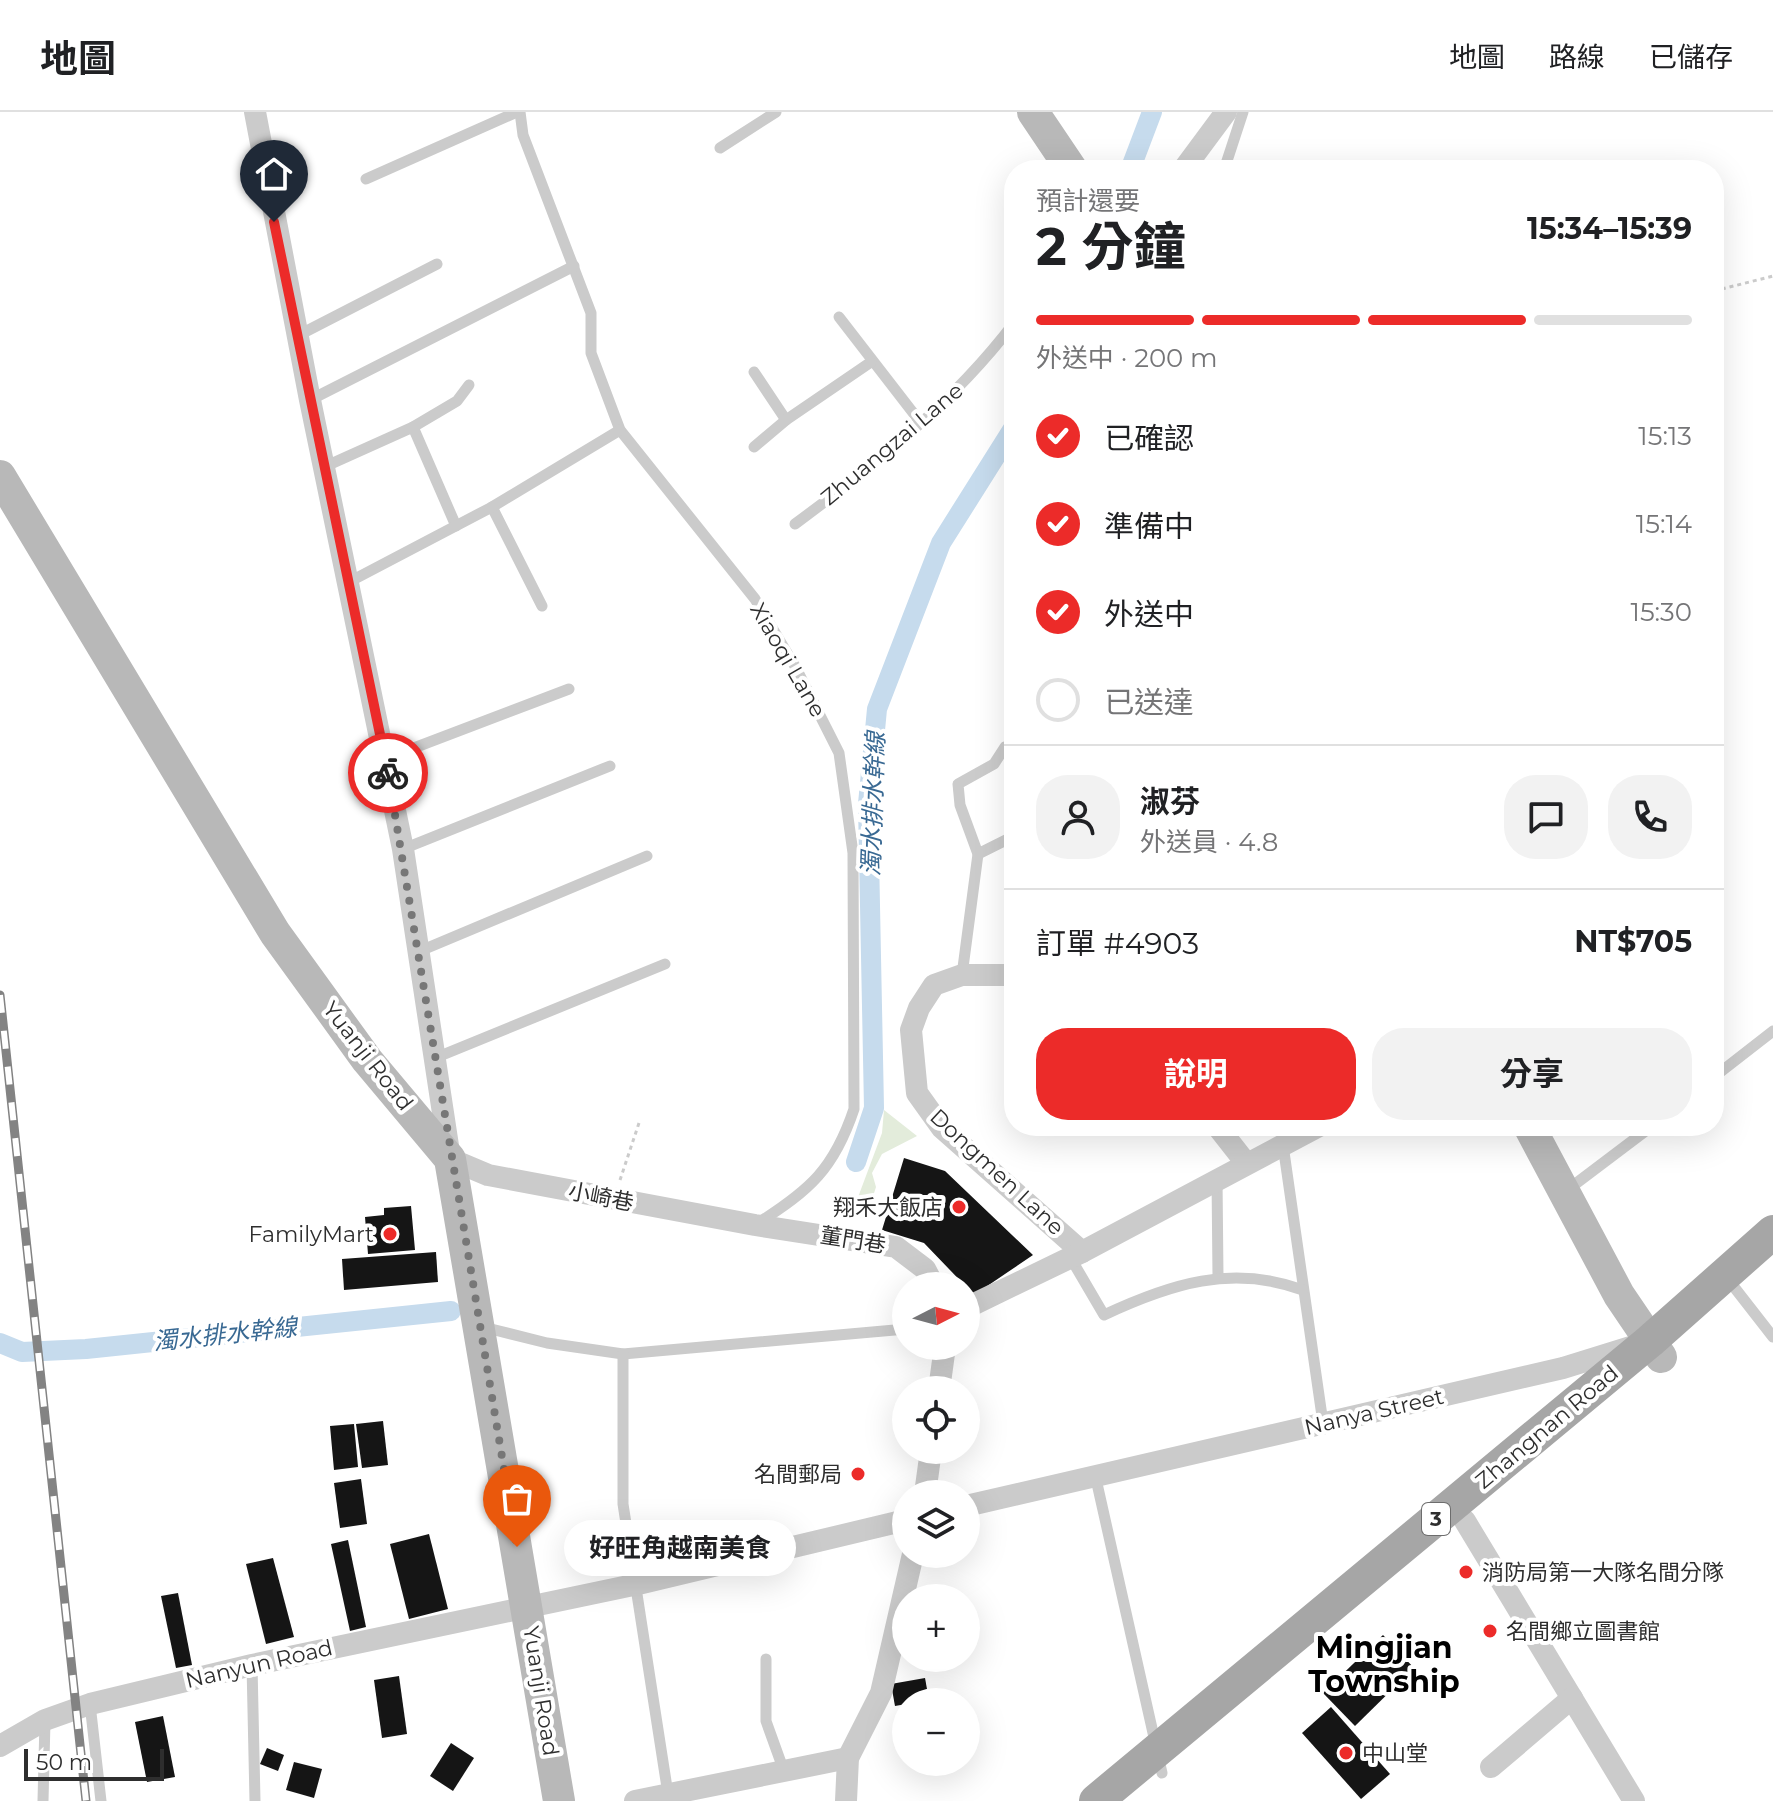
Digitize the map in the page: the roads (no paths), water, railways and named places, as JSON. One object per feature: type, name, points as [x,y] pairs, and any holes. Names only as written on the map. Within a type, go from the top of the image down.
[{"type":"main road","points":[[1033,112],[1065,160]]},
{"type":"main road","name":"Yuanji Road","points":[[0,476],[275,933],[367,1060],[450,1159],[559,1801]]},
{"type":"main road","points":[[1534,1136],[1619,1295],[1656,1349]]},
{"type":"main road","name":"Zhangnan Road","points":[[1096,1801],[1160,1760],[1465,1521],[1732,1283],[1773,1232]]},
{"type":"main road","name":"Zhangnan Road","points":[[1732,1283],[1773,1262]]},
{"type":"main road","name":"Zhangnan Road","points":[[1128,1801],[1160,1760],[1656,1349]]},
{"type":"street","points":[[255,112],[297,337],[403,849],[450,1159]]},
{"type":"street","points":[[1190,160],[1226,112]]},
{"type":"street","name":"Dongmen Lane","points":[[1004,975],[962,975],[934,985],[919,1008],[911,1030],[917,1093],[942,1128],[1076,1254]]},
{"type":"street","points":[[1225,1136],[1246,1163]]},
{"type":"street","name":"Dongmen Lane","points":[[980,1301],[1299,1136]]},
{"type":"street","name":"小崎巷","points":[[450,1159],[488,1175],[755,1225]]},
{"type":"street","name":"董門巷","points":[[755,1225],[896,1247],[927,1272]]},
{"type":"street","name":"Nanya Street","points":[[980,1503],[1656,1349]]},
{"type":"street","points":[[1465,1521],[1634,1801]]},
{"type":"street","points":[[527,1605],[638,1584],[892,1523]]},
{"type":"street","points":[[846,1801],[848,1758],[881,1693],[910,1568]]},
{"type":"street","name":"Nanyun Road","points":[[0,1746],[45,1720],[90,1704],[527,1605]]},
{"type":"street","points":[[1491,1767],[1572,1698]]},
{"type":"street","points":[[635,1801],[848,1758]]},
{"type":"lane","points":[[366,179],[519,112]]},
{"type":"lane","name":"Xiaoqi Lane","points":[[519,112],[523,135],[591,313],[591,353],[620,430],[755,599],[796,668],[839,753],[853,853],[854,1109],[841,1148],[803,1194],[755,1225]]},
{"type":"lane","points":[[720,148],[776,112]]},
{"type":"lane","points":[[1227,160],[1243,112]]},
{"type":"lane","points":[[297,337],[437,264]]},
{"type":"lane","points":[[310,400],[574,266]]},
{"type":"lane","points":[[839,317],[921,423]]},
{"type":"lane","name":"Zhuangzai Lane","points":[[795,524],[868,470],[955,394],[1004,335]]},
{"type":"lane","points":[[754,447],[786,420],[871,362]]},
{"type":"lane","points":[[754,372],[786,420]]},
{"type":"lane","points":[[324,467],[413,427],[457,401],[469,385]]},
{"type":"lane","points":[[413,427],[456,526]]},
{"type":"lane","points":[[347,583],[492,507],[620,430]]},
{"type":"lane","points":[[492,507],[542,606]]},
{"type":"lane","points":[[385,759],[569,689]]},
{"type":"lane","points":[[962,975],[978,854],[960,805],[958,784],[994,764],[1004,749]]},
{"type":"lane","points":[[403,849],[610,766]]},
{"type":"lane","points":[[978,854],[1004,841]]},
{"type":"lane","points":[[420,951],[647,856]]},
{"type":"lane","points":[[435,1058],[665,964]]},
{"type":"lane","points":[[1724,1069],[1773,1031]]},
{"type":"lane","points":[[1565,1192],[1639,1136]]},
{"type":"lane","points":[[1283,1144],[1323,1423]]},
{"type":"lane","points":[[1217,1178],[1218,1276]]},
{"type":"lane","points":[[1076,1254],[1104,1315],[1148,1294],[1218,1276],[1282,1283],[1303,1290]]},
{"type":"lane","points":[[1732,1283],[1773,1337]]},
{"type":"lane","points":[[480,1326],[547,1343],[623,1354],[892,1330]]},
{"type":"lane","points":[[623,1354],[623,1504],[638,1584],[645,1660],[668,1794]]},
{"type":"lane","points":[[1096,1479],[1160,1760]]},
{"type":"lane","points":[[766,1659],[766,1721],[784,1771]]},
{"type":"lane","points":[[252,1665],[255,1801]]},
{"type":"lane","points":[[90,1704],[101,1801]]},
{"type":"lane","points":[[43,1801],[45,1720]]},
{"type":"waterway","name":"濁水排水幹線","points":[[1134,160],[1152,112]]},
{"type":"waterway","name":"濁水排水幹線","points":[[856,1162],[874,1108],[868,804],[877,709],[941,543],[1004,443]]},
{"type":"waterway","name":"濁水排水幹線","points":[[0,1343],[22,1352],[86,1349],[451,1311]]},
{"type":"railway","points":[[0,995],[86,1801]]},
{"type":"place","name":"翔禾大飯店","points":[[959,1207]]},
{"type":"place","name":"FamilyMart","points":[[390,1234]]},
{"type":"place","name":"名間郵局","points":[[858,1474]]},
{"type":"place","name":"好旺角越南美食","points":[[517,1547]]},
{"type":"place","name":"消防局第一大隊名間分隊","points":[[1466,1572]]},
{"type":"place","name":"名間鄉立圖書館","points":[[1490,1631]]},
{"type":"place","name":"中山堂","points":[[1346,1753]]},
{"type":"district","name":"Mingjian Township","points":[[1384,1664]]}]
